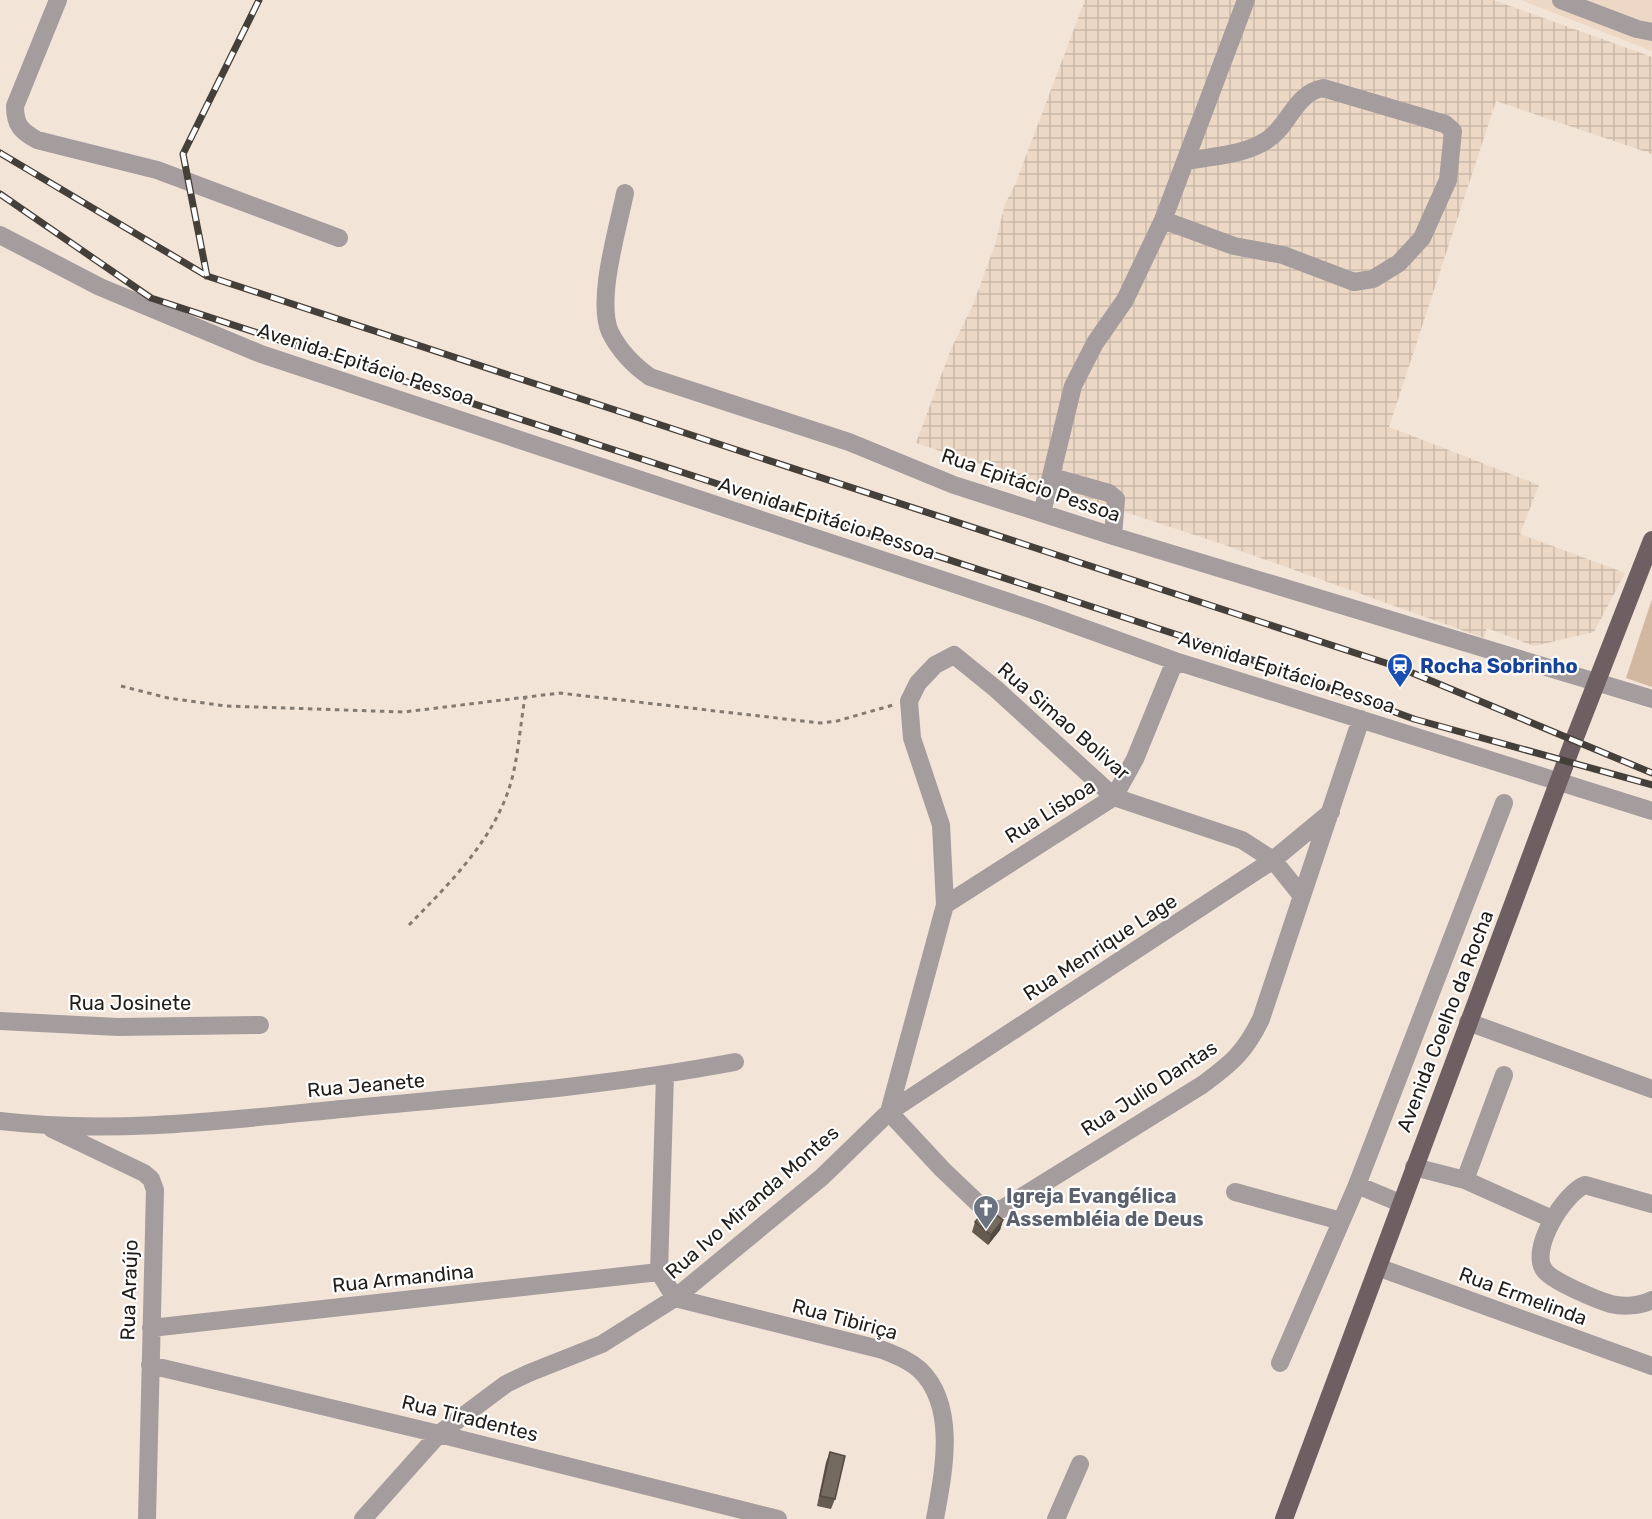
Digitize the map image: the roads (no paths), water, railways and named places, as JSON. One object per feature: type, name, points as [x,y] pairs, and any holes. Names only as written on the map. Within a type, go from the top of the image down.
[{"type":"main road","name":"Avenida Coelho da Rocha","points":[[1288,1518],[1380,1268],[1400,1203],[1595,683],[1652,540]]},
{"type":"street","points":[[58,0],[15,106],[15,119],[21,130],[37,140],[157,170],[339,238]]},
{"type":"street","points":[[1042,513],[1073,386],[1082,364],[1125,300],[1163,220],[1246,0]]},
{"type":"street","points":[[1561,0],[1637,29],[1652,32]]},
{"type":"street","points":[[1163,220],[1234,246],[1283,255],[1354,282],[1373,279],[1399,263],[1422,238],[1448,180],[1453,131],[1445,124],[1323,88],[1305,95],[1276,134],[1253,148],[1187,161]]},
{"type":"street","name":"Rua Epitácio Pessoa","points":[[625,194],[606,287],[609,330],[628,361],[650,378],[881,453],[954,485],[1113,536],[1652,699]]},
{"type":"street","name":"Avenida Epitácio Pessoa","points":[[0,235],[100,287],[261,354],[1016,604],[1175,661],[1652,811]]},
{"type":"street","points":[[1052,477],[1109,493],[1116,499],[1113,536]]},
{"type":"street","name":"Rua Simao Bolivar","points":[[945,905],[941,825],[912,738],[909,701],[918,683],[935,666],[954,655],[1114,797],[1242,840],[1273,861],[1302,896]]},
{"type":"street","name":"Rua Lisboa","points":[[945,905],[1114,797],[1136,759],[1175,661]]},
{"type":"street","name":"Rua Julio Dantas","points":[[889,1112],[984,1209],[1002,1209],[1202,1085],[1228,1066],[1248,1045],[1261,1019],[1360,719]]},
{"type":"street","points":[[1280,1363],[1357,1185],[1504,803]]},
{"type":"street","name":"Rua Menrique Lage","points":[[889,1112],[1273,861],[1331,812]]},
{"type":"street","points":[[889,1112],[945,905]]},
{"type":"street","name":"Rua Josinete","points":[[0,1021],[118,1027],[260,1025]]},
{"type":"street","points":[[1468,1022],[1652,1089]]},
{"type":"street","name":"Rua Jeanete","points":[[0,1121],[48,1127],[244,1119],[484,1097],[665,1075],[735,1062]]},
{"type":"street","points":[[665,1075],[659,1272],[675,1298]]},
{"type":"street","points":[[1465,1180],[1504,1076]]},
{"type":"street","name":"Rua Ivo Miranda Montes","points":[[363,1519],[439,1434],[506,1384],[602,1344],[675,1298],[822,1178],[889,1112]]},
{"type":"street","name":"Rua Araújo","points":[[48,1127],[144,1173],[151,1179],[155,1190],[147,1519]]},
{"type":"street","points":[[1414,1167],[1465,1180],[1552,1220]]},
{"type":"street","points":[[1357,1185],[1400,1203]]},
{"type":"street","points":[[1652,1204],[1585,1185],[1569,1195],[1552,1220],[1540,1257],[1544,1270],[1556,1279],[1612,1304],[1636,1306],[1652,1300]]},
{"type":"street","points":[[1235,1192],[1341,1221]]},
{"type":"street","name":"Rua Ermelinda","points":[[1380,1268],[1652,1365]]},
{"type":"street","name":"Rua Armandina","points":[[151,1328],[659,1272]]},
{"type":"street","name":"Rua Tibiriça","points":[[675,1298],[883,1350],[906,1359],[921,1371],[938,1401],[943,1434],[944,1468],[934,1519]]},
{"type":"street","name":"Rua Tiradentes","points":[[150,1365],[439,1434],[778,1519]]},
{"type":"street","points":[[1056,1519],[1080,1464]]},
{"type":"railway","points":[[207,276],[183,154],[259,0]]},
{"type":"railway","points":[[0,153],[207,276],[1398,667],[1652,773]]},
{"type":"railway","points":[[0,194],[151,298],[1236,654],[1414,719],[1652,785]]},
{"type":"place","name":"Rocha Sobrinho","points":[[1400,689]]},
{"type":"place","name":"Igreja Evangélica Assembléia de Deus","points":[[986,1231]]}]
